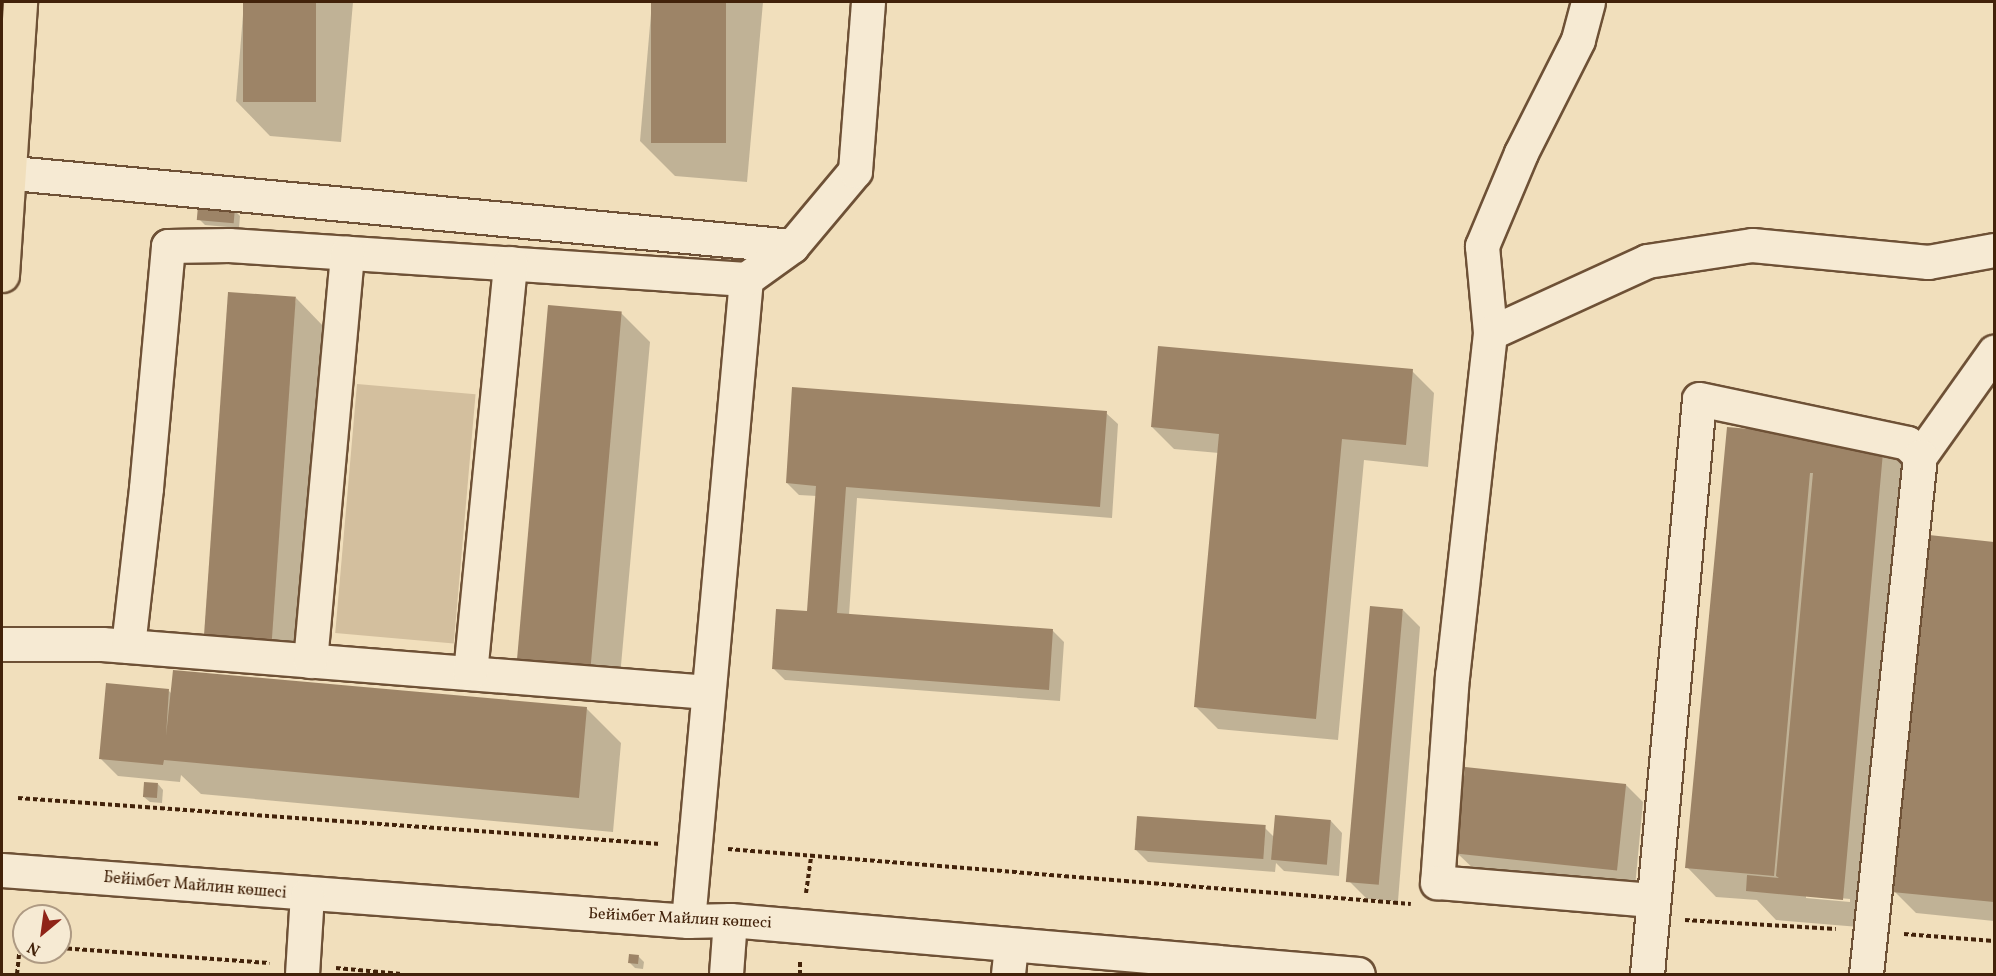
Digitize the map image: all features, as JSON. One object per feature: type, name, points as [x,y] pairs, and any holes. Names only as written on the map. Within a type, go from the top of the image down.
[{"type":"main road","points":[[2,275],[6,172],[20,2]]},
{"type":"street","points":[[128,646],[146,488],[168,246],[229,245],[746,279],[792,246],[855,171],[868,2]]},
{"type":"street","points":[[1588,2],[1578,40],[1521,153],[1482,246],[1490,333],[1452,675],[1437,882],[1652,909]]},
{"type":"street","points":[[6,172],[792,246]]},
{"type":"street","points":[[1490,333],[1647,261],[1752,245],[1928,262],[1995,250]]},
{"type":"street","points":[[310,661],[347,253]]},
{"type":"street","points":[[470,673],[510,263]]},
{"type":"street","points":[[688,921],[746,279]]},
{"type":"street","points":[[1866,975],[1920,456],[1995,352]]},
{"type":"street","points":[[1647,975],[1699,399],[1907,443],[1920,456]]},
{"type":"street","points":[[2,644],[128,646],[708,692]]},
{"type":"street","name":"Бейімбет Майлин көшесі","points":[[2,870],[307,895],[688,921],[730,920],[1009,960],[1358,975]]},
{"type":"street","points":[[302,970],[307,895]]},
{"type":"street","points":[[726,975],[730,920]]},
{"type":"path","points":[[18,798],[695,846],[1419,904]]},
{"type":"path","points":[[1652,909],[1870,932],[1995,941]]},
{"type":"path","points":[[72,949],[302,970],[402,975]]},
{"type":"shaded area","points":[[357,384],[476,394],[454,643],[335,633]]},
{"type":"building","points":[[243,2],[316,2],[316,102],[243,102]]},
{"type":"building","points":[[651,2],[726,2],[726,143],[651,143]]},
{"type":"building","points":[[198,206],[235,209],[234,223],[197,220]]},
{"type":"building","points":[[228,292],[296,297],[271,645],[204,640]]},
{"type":"building","points":[[548,305],[622,311],[590,671],[517,665]]},
{"type":"building","points":[[1158,346],[1413,369],[1406,445],[1342,439],[1316,719],[1194,707],[1219,434],[1151,427]]},
{"type":"building","points":[[792,387],[1107,411],[1100,507],[846,487],[837,613],[1053,629],[1049,690],[772,669],[776,609],[807,611],[816,486],[786,483]]},
{"type":"building","points":[[1727,427],[1884,441],[1843,900],[1746,891],[1747,875],[1779,878],[1776,876],[1813,473],[1810,473],[1774,876],[1685,868]]},
{"type":"building","points":[[1929,535],[1994,542],[1994,902],[1892,892]]},
{"type":"building","points":[[1370,606],[1403,609],[1379,885],[1346,882]]},
{"type":"building","points":[[173,670],[587,707],[579,798],[164,760],[163,765],[99,759],[106,683],[169,689],[166,736]]},
{"type":"building","points":[[1465,767],[1626,784],[1617,870],[1456,854]]},
{"type":"building","points":[[144,782],[158,783],[157,798],[143,797]]},
{"type":"building","points":[[1275,815],[1331,820],[1327,865],[1271,860]]},
{"type":"building","points":[[1137,816],[1266,825],[1263,859],[1135,850]]},
{"type":"building","points":[[629,954],[639,955],[638,964],[628,963]]}]
